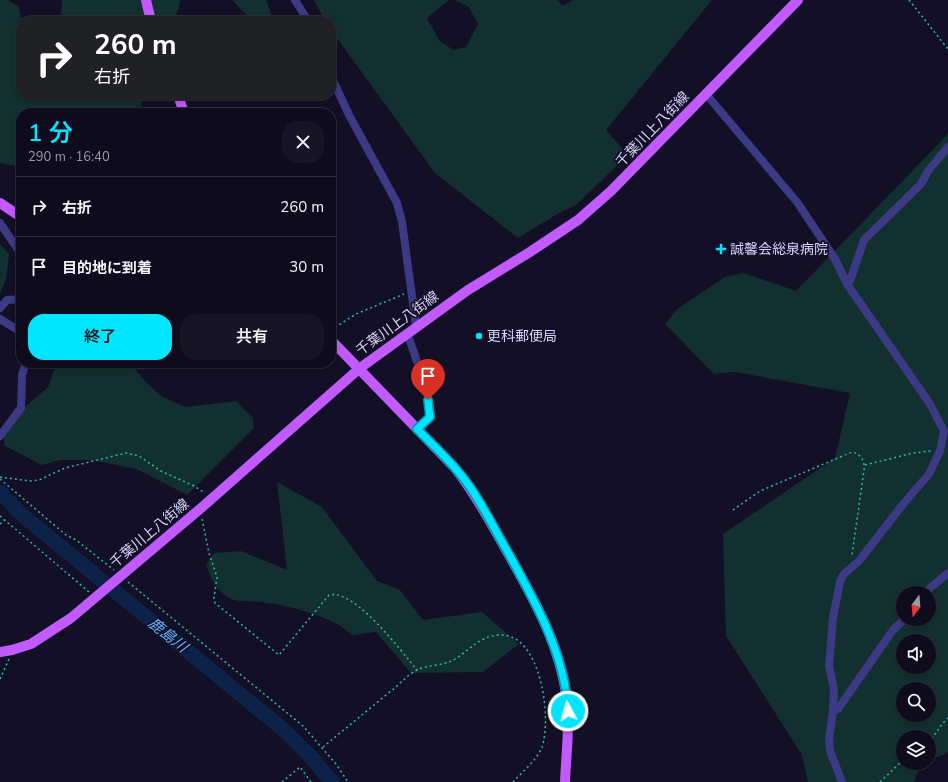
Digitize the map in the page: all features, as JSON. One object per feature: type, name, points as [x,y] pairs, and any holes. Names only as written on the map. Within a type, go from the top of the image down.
[{"type":"main road","points":[[146,0],[150,16]]},
{"type":"main road","name":"千葉川上八街線","points":[[0,652],[31,644],[72,618],[120,575],[211,499],[360,368],[474,285],[530,252],[578,220],[611,191],[798,0]]},
{"type":"main road","points":[[1,205],[16,214]]},
{"type":"main road","points":[[336,345],[360,368],[454,468],[472,490],[536,604],[553,642],[560,666],[567,702],[568,742],[565,782]]},
{"type":"street","points":[[295,0],[305,16]]},
{"type":"street","points":[[336,87],[349,115],[397,203],[402,222],[416,326]]},
{"type":"street","points":[[706,94],[797,202],[835,259],[847,284],[930,404],[944,430],[940,451],[930,474],[904,503],[860,561],[850,567],[844,574],[840,582],[832,618],[829,666],[834,689],[834,711],[829,740],[830,751],[842,782]]},
{"type":"street","points":[[847,284],[850,281],[864,240],[921,184],[928,171],[948,147]]},
{"type":"street","points":[[0,223],[16,247]]},
{"type":"street","points":[[0,308],[7,300],[16,299]]},
{"type":"street","points":[[0,319],[16,329]]},
{"type":"street","points":[[407,333],[422,375],[430,412],[427,420],[417,429]]},
{"type":"street","points":[[0,436],[21,408],[22,374],[24,368]]},
{"type":"street","points":[[932,586],[948,573]]},
{"type":"street","points":[[834,711],[838,709],[893,630],[897,626]]},
{"type":"path","points":[[909,0],[948,49]]},
{"type":"path","points":[[336,327],[356,314],[411,291]]},
{"type":"path","points":[[865,465],[927,450],[940,451]]},
{"type":"path","points":[[733,510],[760,491],[852,452],[857,453],[865,465],[850,567]]},
{"type":"path","points":[[0,478],[30,481],[38,480],[65,468],[126,453],[133,454],[162,471],[194,486],[211,499]]},
{"type":"path","points":[[0,478],[66,535],[76,540],[120,575],[303,726],[322,747],[348,782]]},
{"type":"path","points":[[200,508],[209,553],[217,577],[214,598],[215,603],[279,655],[329,595],[334,594],[360,608],[378,623],[417,670]]},
{"type":"path","points":[[0,516],[95,597]]},
{"type":"path","points":[[0,524],[5,520]]},
{"type":"path","points":[[322,747],[417,670],[446,663],[457,658],[472,645],[483,639],[500,635],[510,637],[524,647],[538,669],[544,695],[544,739],[538,755],[513,782]]},
{"type":"path","points":[[0,679],[12,650]]},
{"type":"path","points":[[936,732],[948,718]]},
{"type":"path","points":[[282,782],[300,767],[311,782]]},
{"type":"path","points":[[880,782],[896,767]]},
{"type":"green space","points":[[0,0],[8,0],[18,6],[21,16],[16,16],[16,100],[141,100],[141,108],[16,108],[16,166],[0,163]]},
{"type":"green space","points":[[62,0],[180,0],[179,8],[175,16],[61,16]]},
{"type":"green space","points":[[232,0],[266,0],[272,16],[247,16]]},
{"type":"green space","points":[[314,0],[449,0],[427,18],[439,40],[453,50],[466,47],[478,24],[469,7],[454,0],[558,0],[562,6],[573,0],[712,0],[606,130],[628,155],[576,205],[559,213],[518,238],[435,173],[336,37],[336,16],[322,16]]},
{"type":"green space","points":[[948,134],[948,752],[936,757],[936,730],[896,730],[896,770],[918,770],[914,782],[808,782],[802,755],[726,636],[723,534],[835,458],[850,393],[735,372],[714,374],[665,324],[677,309],[725,277],[744,273],[796,291]]},
{"type":"green space","points":[[0,244],[9,254],[6,280],[0,293]]},
{"type":"green space","points":[[55,368],[134,368],[161,396],[185,407],[236,401],[253,418],[254,428],[187,495],[137,469],[91,460],[60,460],[42,465],[5,446],[2,427],[48,387]]},
{"type":"green space","points":[[277,482],[322,507],[377,581],[400,590],[423,620],[482,612],[519,644],[483,672],[411,673],[376,632],[352,635],[323,617],[297,609],[261,602],[234,600],[226,596],[215,585],[206,565],[214,553],[241,551],[287,570]]},
{"type":"waterway","name":"鹿島川","points":[[0,492],[21,514],[285,731],[311,757],[332,782]]},
{"type":"place","name":"誠馨会総泉病院","points":[[721,249]]},
{"type":"place","name":"更科郵便局","points":[[479,336]]},
{"type":"route","points":[[428,400],[430,417],[417,429],[454,468],[472,490],[536,604],[553,642],[565,686],[568,711]]}]
